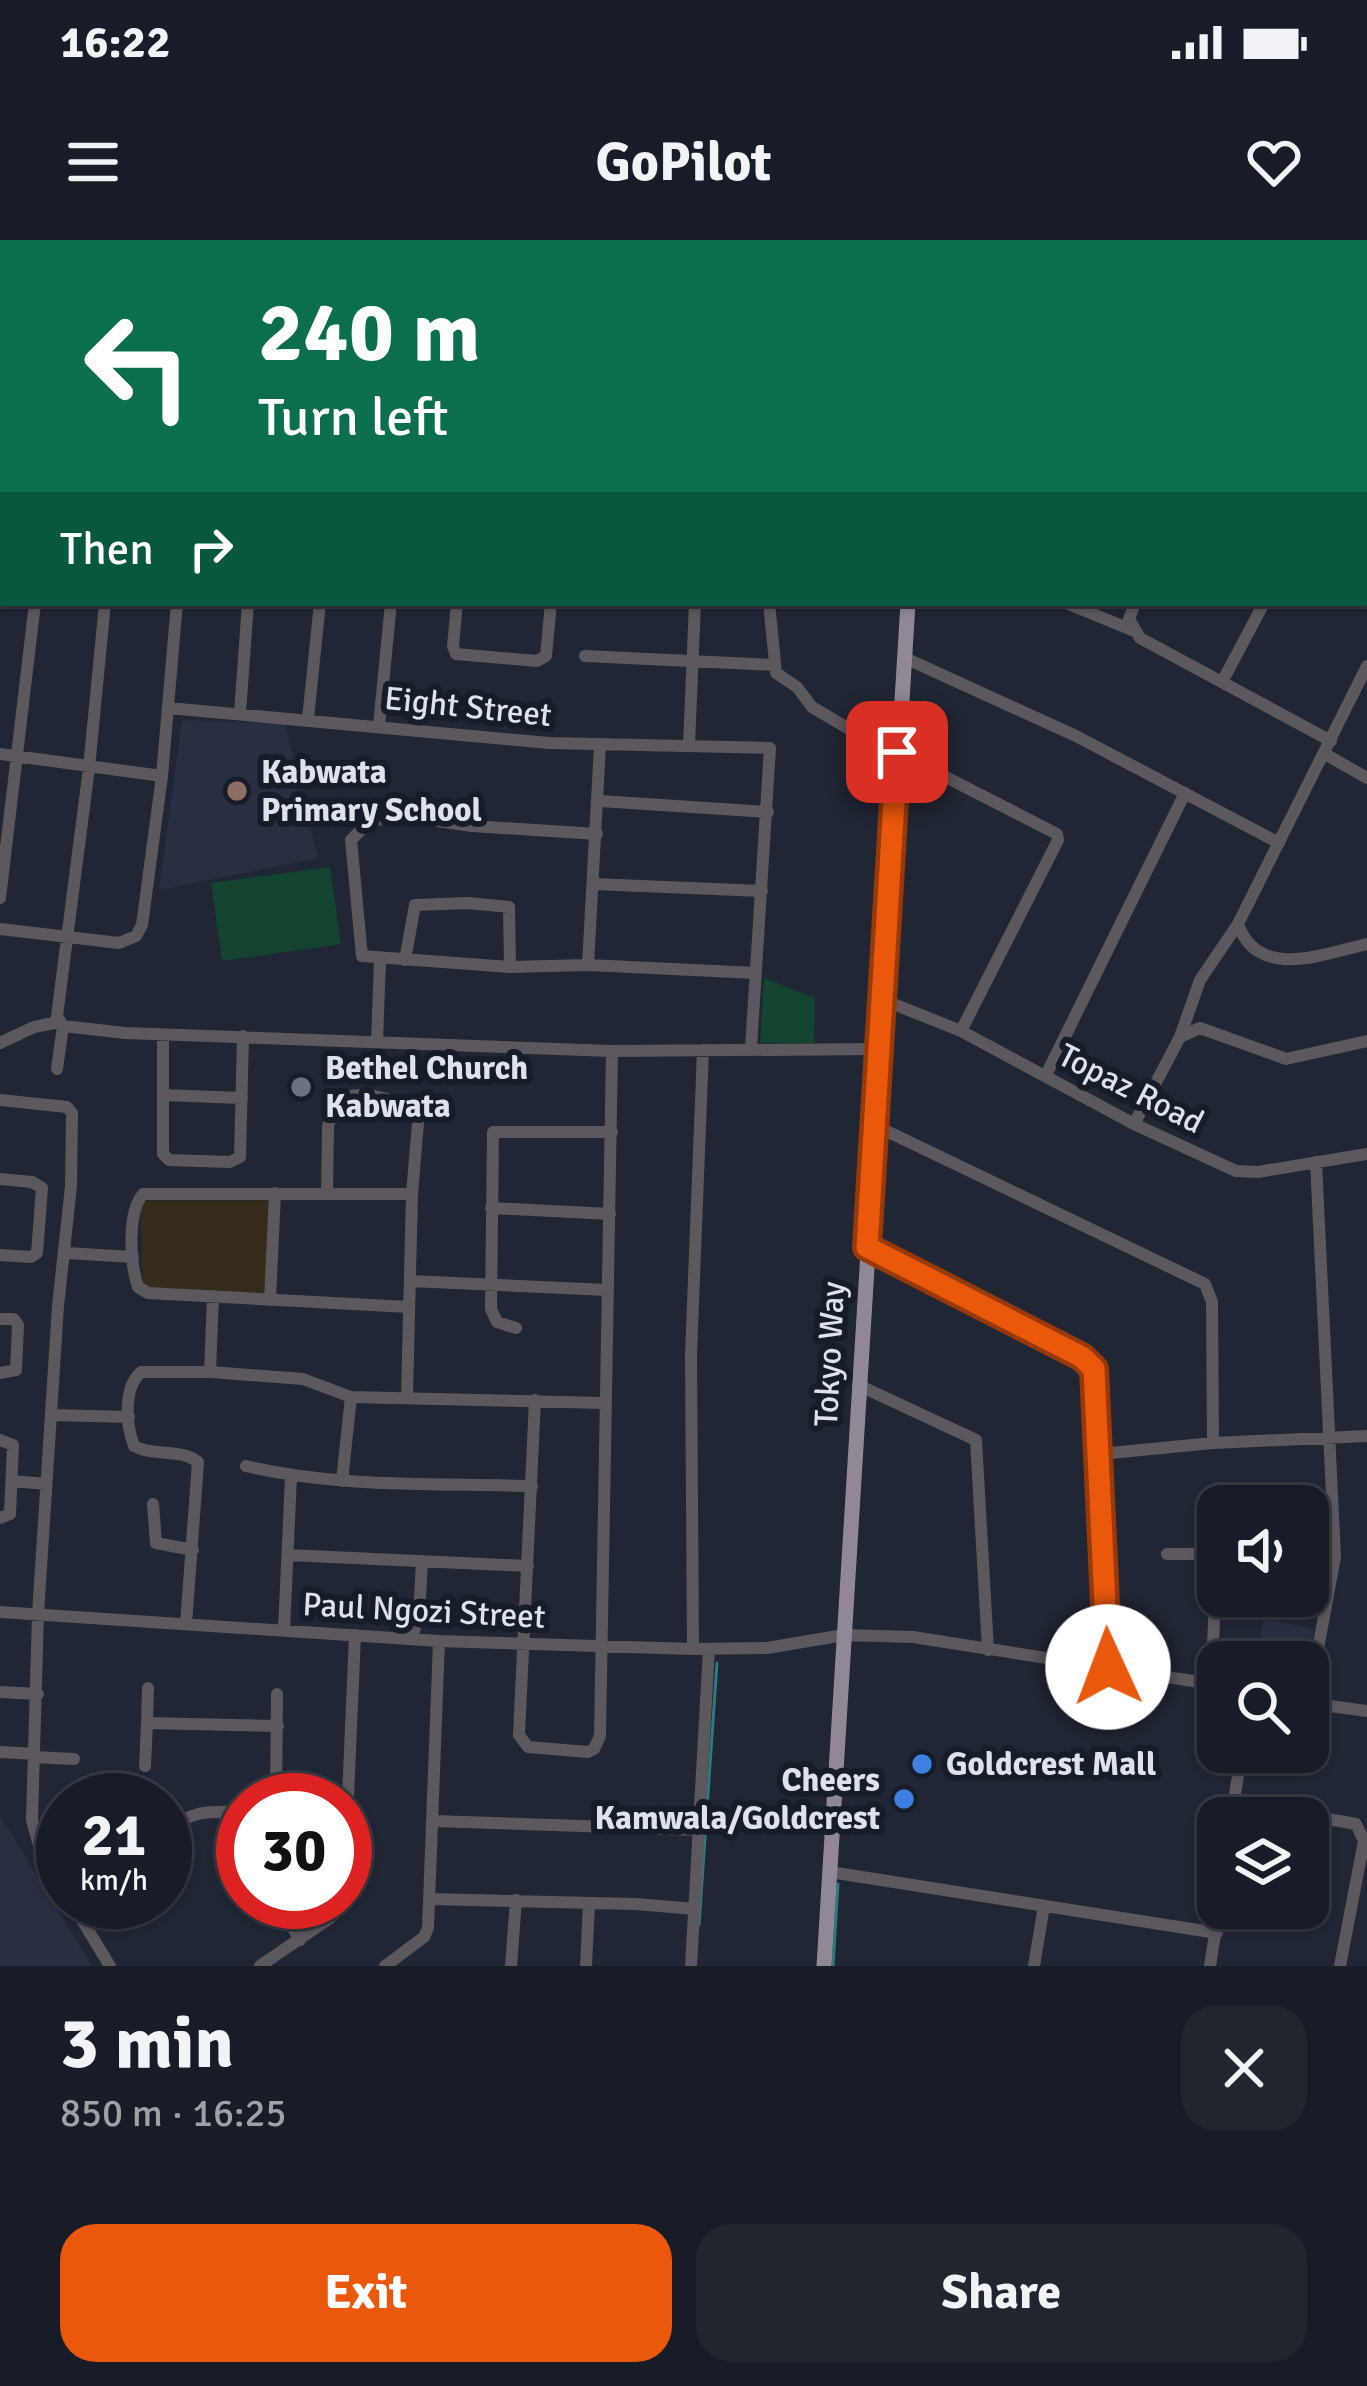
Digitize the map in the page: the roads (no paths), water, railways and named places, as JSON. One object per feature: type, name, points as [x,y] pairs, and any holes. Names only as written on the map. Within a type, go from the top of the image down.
[{"type":"main road","name":"Tokyo Way","points":[[824,1966],[908,606]]},
{"type":"street","points":[[0,898],[35,606]]},
{"type":"street","points":[[57,1069],[66,939],[105,606]]},
{"type":"street","points":[[0,929],[119,943],[136,936],[142,925],[162,776],[177,606]]},
{"type":"street","points":[[240,712],[248,606]]},
{"type":"street","points":[[308,718],[320,606]]},
{"type":"street","points":[[379,725],[391,606]]},
{"type":"street","points":[[457,606],[456,654],[537,661],[546,656],[550,606]]},
{"type":"street","points":[[688,745],[695,606]]},
{"type":"street","points":[[1073,606],[1132,630],[1222,682],[1328,747],[1367,778]]},
{"type":"street","points":[[1132,630],[1129,619],[1134,606]]},
{"type":"street","points":[[1222,682],[1262,606]]},
{"type":"street","points":[[769,608],[776,673],[797,686],[812,707],[876,745],[1050,828],[1058,840],[961,1031]]},
{"type":"street","points":[[585,656],[774,664]]},
{"type":"street","points":[[905,658],[1076,736],[1279,843]]},
{"type":"street","points":[[1134,1124],[1180,1037],[1200,980],[1238,924],[1367,666]]},
{"type":"street","name":"Eight Street","points":[[168,708],[549,743],[764,746],[772,755],[768,812]]},
{"type":"street","points":[[588,965],[600,745]]},
{"type":"street","points":[[0,754],[162,776]]},
{"type":"street","points":[[1046,1076],[1185,794]]},
{"type":"street","points":[[600,801],[768,812],[751,1048]]},
{"type":"street","points":[[597,834],[472,826],[391,814],[380,818],[352,840],[362,956],[510,967],[588,965],[756,974]]},
{"type":"street","points":[[593,884],[762,891]]},
{"type":"street","points":[[405,960],[415,904],[468,903],[509,907],[510,967]]},
{"type":"street","points":[[1238,924],[1244,942],[1270,957],[1287,960],[1367,944]]},
{"type":"street","points":[[377,1042],[380,960]]},
{"type":"street","name":"Topaz Road","points":[[881,999],[961,1031],[1134,1124],[1236,1171],[1258,1172],[1367,1154]]},
{"type":"street","points":[[0,1043],[34,1028],[61,1024],[81,1030],[163,1035],[612,1051],[879,1049]]},
{"type":"street","points":[[1180,1037],[1204,1028],[1286,1060],[1367,1041]]},
{"type":"street","points":[[163,1035],[165,1158],[200,1161],[238,1160],[243,1036]]},
{"type":"street","points":[[693,1649],[691,1354],[703,1049]]},
{"type":"street","points":[[535,1400],[518,1724],[528,1747],[589,1752],[599,1736],[612,1051]]},
{"type":"street","points":[[163,1095],[242,1098]]},
{"type":"street","points":[[327,1192],[333,1103],[355,1095],[376,1095],[395,1100],[416,1115],[407,1396]]},
{"type":"street","points":[[0,1100],[71,1110],[69,1214],[38,1614],[32,1820],[36,1842]]},
{"type":"street","points":[[876,1126],[1205,1284],[1212,1302],[1213,1443]]},
{"type":"street","points":[[516,1328],[492,1317],[493,1132],[612,1132]]},
{"type":"street","points":[[199,1193],[200,1161]]},
{"type":"street","points":[[1316,1162],[1335,1557],[1319,1641]]},
{"type":"street","points":[[0,1179],[39,1184],[41,1211],[35,1256],[0,1255]]},
{"type":"street","points":[[270,1300],[275,1193]]},
{"type":"street","points":[[410,1307],[142,1291],[133,1257],[140,1196],[412,1194]]},
{"type":"street","points":[[491,1208],[610,1214]]},
{"type":"street","points":[[41,1211],[69,1214]]},
{"type":"street","points":[[867,1247],[1087,1360],[1096,1376],[1108,1667]]},
{"type":"street","points":[[66,1253],[133,1257]]},
{"type":"street","points":[[410,1281],[607,1290]]},
{"type":"street","points":[[210,1372],[213,1297]]},
{"type":"street","points":[[0,1319],[14,1319],[18,1325],[16,1370],[0,1373]]},
{"type":"street","points":[[186,1624],[198,1462],[189,1455],[134,1446],[130,1385],[141,1372],[303,1379],[351,1397],[604,1403]]},
{"type":"street","points":[[858,1385],[947,1424],[979,1445],[988,1650]]},
{"type":"street","points":[[342,1481],[351,1397]]},
{"type":"street","points":[[51,1415],[129,1417]]},
{"type":"street","points":[[1100,1454],[1367,1436]]},
{"type":"street","points":[[0,1440],[13,1445],[10,1514],[0,1518]]},
{"type":"street","points":[[246,1466],[291,1477],[342,1481],[532,1486]]},
{"type":"street","points":[[284,1630],[291,1477]]},
{"type":"street","points":[[12,1481],[46,1484]]},
{"type":"street","points":[[153,1504],[156,1543],[193,1550]]},
{"type":"street","points":[[1167,1554],[1211,1554],[1217,1561],[1216,1641]]},
{"type":"street","points":[[287,1555],[527,1566]]},
{"type":"street","points":[[411,1639],[419,1617],[422,1561]]},
{"type":"street","name":"Paul Ngozi Street","points":[[0,1612],[439,1641],[693,1649],[767,1648],[844,1635],[913,1637],[1197,1682]]},
{"type":"street","points":[[348,1773],[356,1634]]},
{"type":"street","points":[[385,1966],[424,1937],[430,1899],[439,1641]]},
{"type":"street","points":[[691,1966],[709,1649]]},
{"type":"street","points":[[145,1766],[148,1688]]},
{"type":"street","points":[[0,1692],[38,1694]]},
{"type":"street","points":[[276,1773],[277,1694]]},
{"type":"street","points":[[1329,1706],[1367,1711]]},
{"type":"street","points":[[147,1723],[278,1726]]},
{"type":"street","points":[[0,1751],[74,1759]]},
{"type":"street","points":[[1329,1819],[1355,1824],[1364,1841],[1340,1966]]},
{"type":"street","points":[[433,1821],[699,1830]]},
{"type":"street","points":[[830,1872],[1216,1933]]},
{"type":"street","points":[[430,1899],[695,1909]]},
{"type":"street","points":[[511,1966],[516,1900]]},
{"type":"street","points":[[586,1966],[589,1903]]},
{"type":"street","points":[[1034,1966],[1044,1906]]},
{"type":"street","points":[[87,1929],[110,1966]]},
{"type":"street","points":[[293,1929],[300,1940]]},
{"type":"street","points":[[260,1966],[315,1929]]},
{"type":"street","points":[[1210,1966],[1216,1929]]},
{"type":"waterway","points":[[699,1925],[717,1663]]},
{"type":"waterway","points":[[833,1966],[838,1884]]},
{"type":"place","name":"Kabwata Primary School","points":[[237,791]]},
{"type":"place","name":"Bethel Church Kabwata","points":[[301,1087]]},
{"type":"place","name":"Goldcrest Mall","points":[[922,1764]]},
{"type":"place","name":"Cheers Kamwala/Goldcrest","points":[[904,1799]]}]
